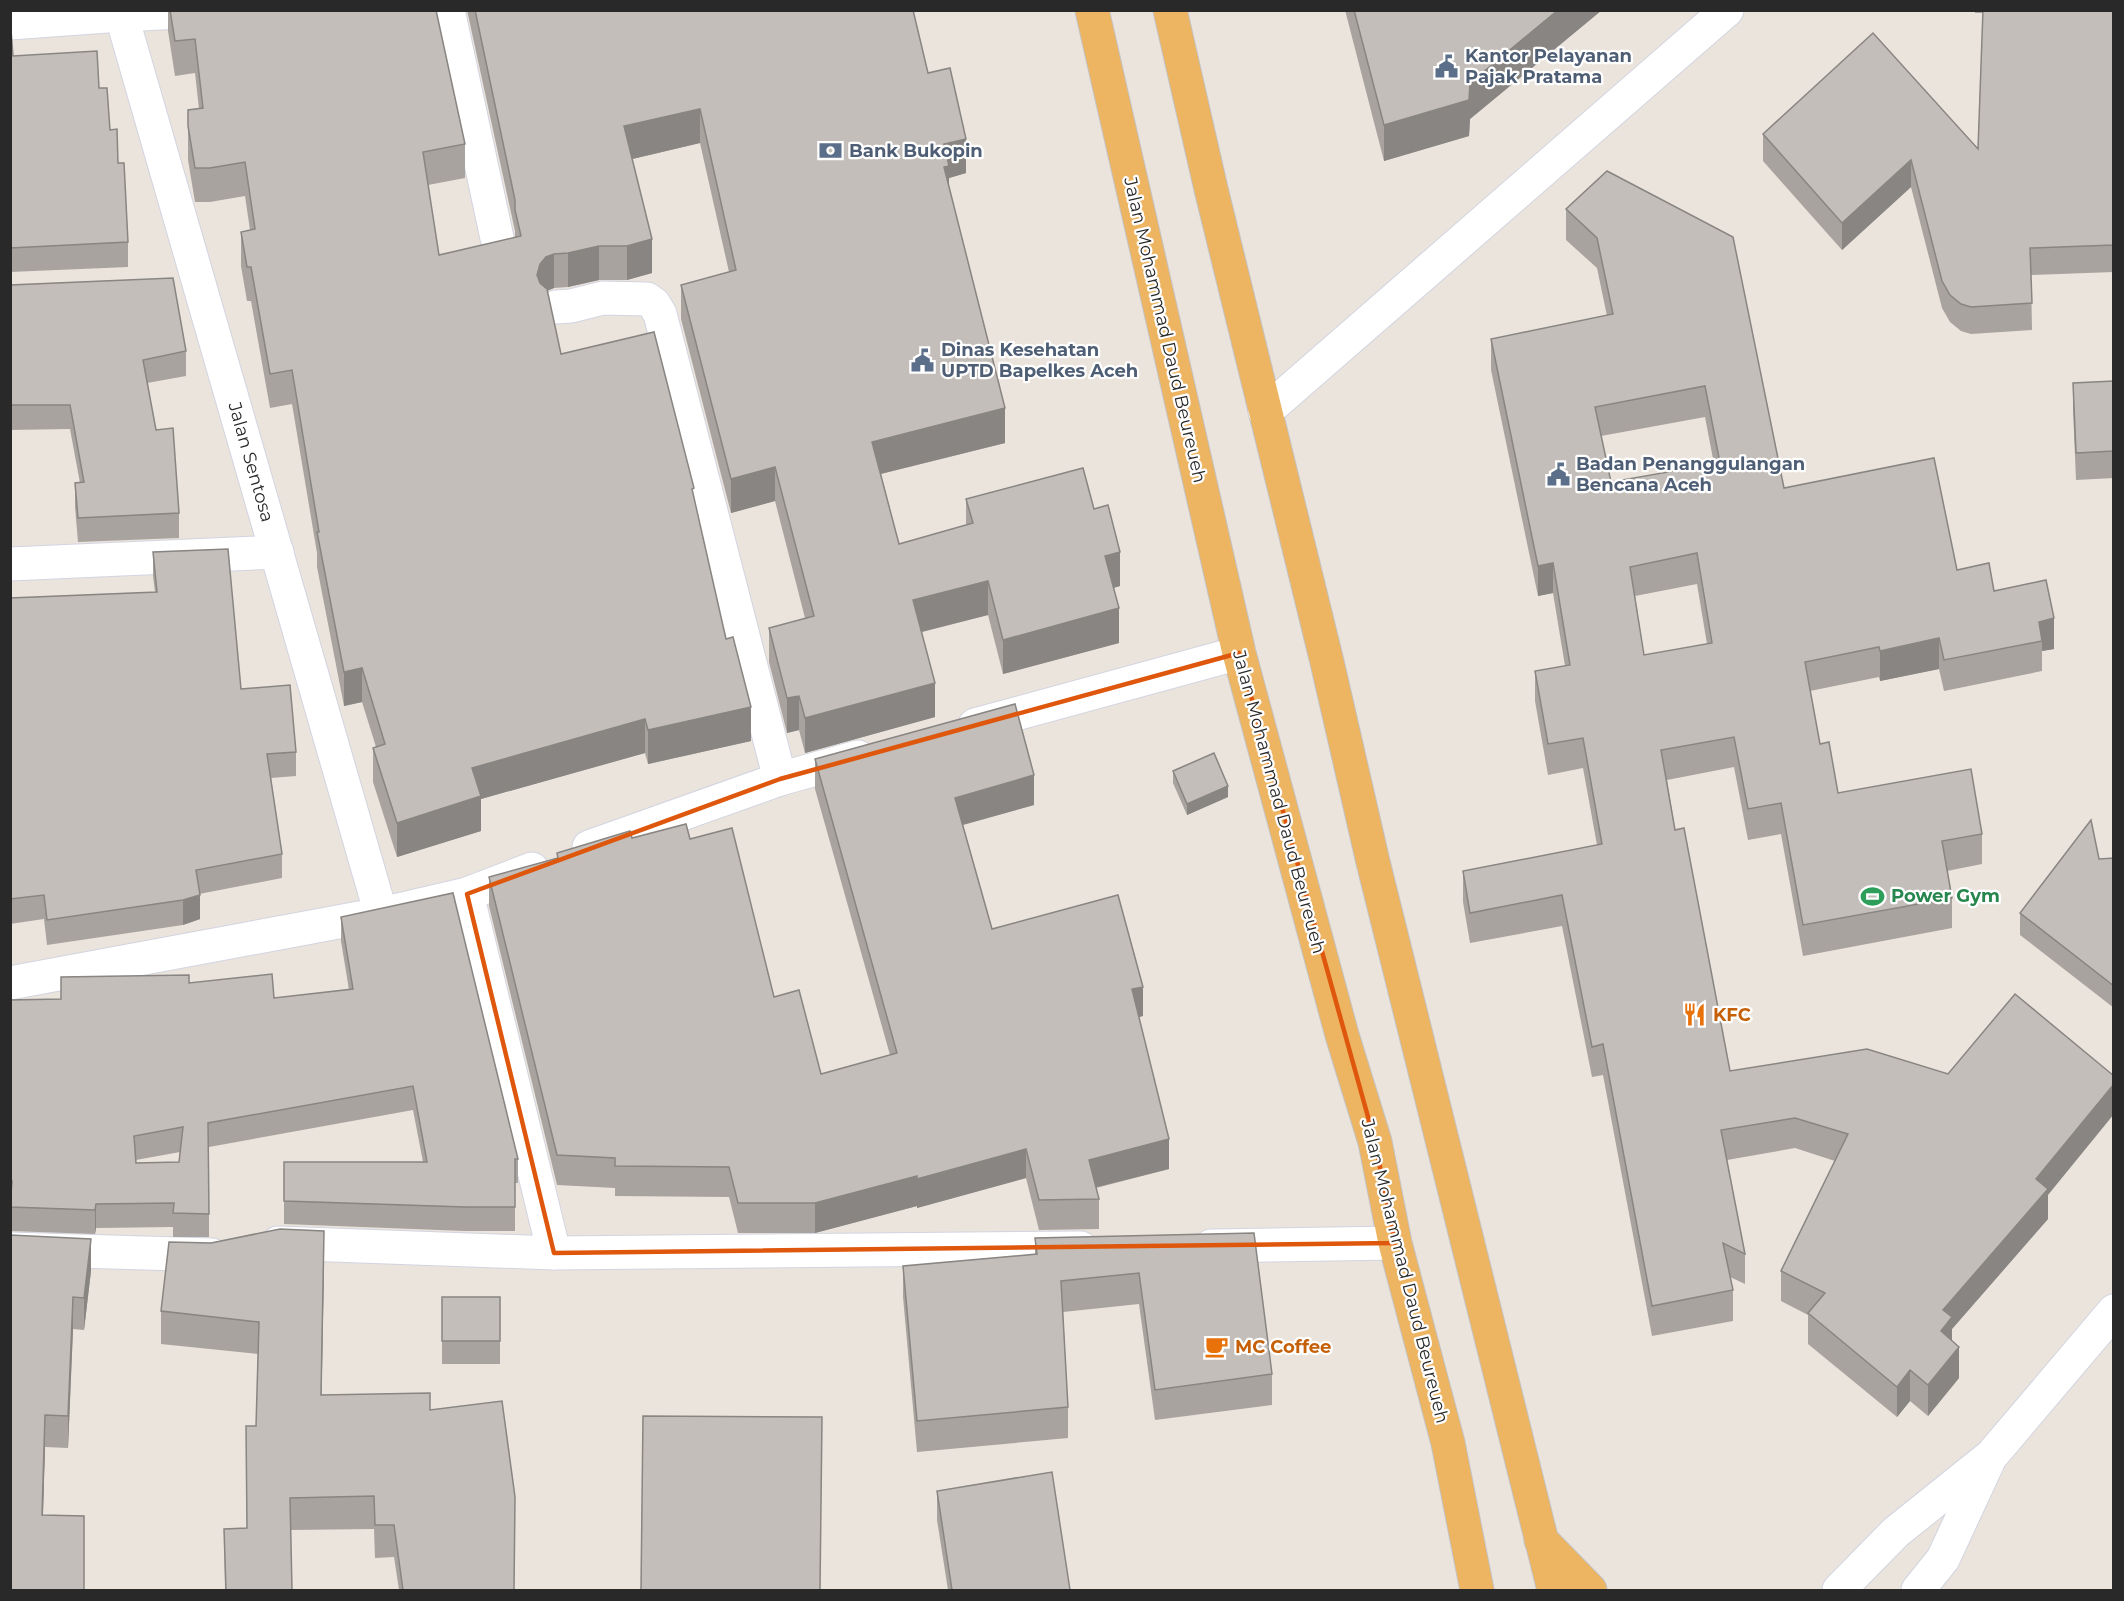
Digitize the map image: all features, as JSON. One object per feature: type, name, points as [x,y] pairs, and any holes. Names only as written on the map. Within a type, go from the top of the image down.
[{"type":"highway","name":"Jalan Mohammad Daud Beureueh","points":[[1092,10],[1239,653],[1342,1035],[1375,1142],[1395,1244],[1448,1443],[1477,1590]]},
{"type":"highway","points":[[1170,10],[1265,412],[1554,1590]]},
{"type":"highway","points":[[1540,1539],[1590,1590]]},
{"type":"street","points":[[10,23],[120,13],[220,10]]},
{"type":"street","points":[[448,10],[497,238]]},
{"type":"street","points":[[1265,412],[1727,10]]},
{"type":"street","name":"Jalan Sentosa","points":[[120,13],[381,914]]},
{"type":"street","points":[[164,284],[199,282]]},
{"type":"street","points":[[556,307],[571,306],[603,298],[647,299],[654,304],[660,314],[780,779]]},
{"type":"street","points":[[10,564],[277,552]]},
{"type":"street","points":[[952,732],[1239,653]]},
{"type":"street","points":[[10,983],[381,914],[467,894],[631,831],[780,779],[883,751]]},
{"type":"street","points":[[467,894],[554,1253]]},
{"type":"street","points":[[10,1249],[207,1257],[279,1243],[554,1253],[1113,1248]]},
{"type":"street","points":[[1184,1247],[1395,1244]]},
{"type":"street","points":[[1839,1590],[1896,1532],[1992,1455],[2114,1311]]},
{"type":"street","points":[[1918,1590],[1943,1559],[1992,1455]]},
{"type":"highlighted area","points":[[1239,653],[1375,1142],[1395,1243],[554,1253],[467,894],[780,779]]},
{"type":"building","points":[[170,10],[436,10],[465,144],[423,152],[439,255],[521,236],[475,10],[913,10],[928,73],[950,68],[966,139],[944,144],[949,166],[944,167],[1005,408],[872,442],[899,544],[973,523],[966,499],[1083,468],[1094,509],[1108,505],[1120,552],[1105,556],[1119,608],[1003,640],[988,581],[913,600],[935,683],[805,718],[799,696],[787,698],[769,628],[814,616],[775,467],[731,479],[681,285],[736,270],[700,109],[624,126],[652,239],[627,246],[599,246],[554,254],[546,257],[540,264],[537,275],[540,283],[547,289],[561,354],[654,332],[694,488],[692,489],[726,639],[733,637],[751,707],[648,730],[645,719],[472,768],[481,796],[397,823],[373,748],[385,744],[362,668],[344,672],[317,532],[319,532],[292,370],[270,374],[251,267],[247,267],[241,232],[255,229],[245,162],[195,168],[188,126],[188,110],[203,108],[195,39],[175,41]]},
{"type":"building","name":"Kantor Pelayanan Pajak Pratama","points":[[1354,10],[1558,10],[1470,83],[1469,100],[1384,125]]},
{"type":"building","points":[[1983,10],[2114,10],[2114,245],[2030,248],[2032,303],[1971,307],[1961,304],[1950,295],[1942,281],[1911,160],[1842,223],[1763,134],[1873,33],[1978,149]]},
{"type":"building","points":[[10,17],[13,56],[97,51],[99,88],[107,88],[110,130],[117,129],[118,163],[124,163],[128,242],[10,248]]},
{"type":"building","points":[[1607,171],[1733,237],[1784,488],[1934,458],[1957,570],[1989,563],[1994,591],[2046,580],[2054,618],[2039,622],[2042,641],[1944,660],[1939,638],[1880,651],[1879,647],[1805,662],[1820,744],[1829,742],[1838,793],[1971,769],[1982,834],[1942,841],[1952,898],[1803,925],[1781,803],[1748,809],[1734,737],[1661,750],[1675,830],[1684,828],[1730,1071],[1867,1049],[1948,1074],[2015,994],[2114,1076],[2114,1084],[2036,1179],[2048,1189],[1943,1310],[1952,1317],[1941,1331],[1959,1347],[1928,1385],[1910,1370],[1897,1387],[1808,1313],[1825,1293],[1781,1271],[1848,1134],[1795,1118],[1721,1130],[1745,1254],[1723,1243],[1733,1290],[1652,1306],[1603,1044],[1592,1047],[1562,895],[1470,913],[1463,871],[1602,844],[1583,738],[1548,744],[1535,671],[1570,665],[1553,563],[1538,566],[1491,339],[1613,314],[1597,238],[1566,209]],"holes":[[[1705,386],[1720,463],[1611,482],[1595,407]],[[1697,553],[1712,643],[1644,655],[1630,567]]]},
{"type":"building","points":[[173,278],[186,351],[143,360],[156,430],[173,428],[179,513],[78,518],[75,483],[84,482],[70,405],[10,405],[10,285]]},
{"type":"building","points":[[2114,381],[2114,451],[2076,453],[2073,383]]},
{"type":"building","points":[[228,549],[241,689],[290,685],[296,752],[267,754],[282,854],[196,870],[200,895],[183,900],[47,920],[44,895],[10,899],[10,598],[157,592],[153,552]]},
{"type":"building","points":[[1015,704],[1034,775],[955,798],[992,929],[1118,895],[1143,987],[1132,989],[1169,1139],[1089,1160],[1099,1199],[1039,1200],[1026,1149],[917,1179],[917,1176],[815,1203],[738,1203],[729,1167],[615,1166],[615,1158],[557,1155],[489,877],[558,858],[557,853],[630,831],[632,838],[686,824],[690,839],[732,828],[774,997],[799,990],[821,1074],[897,1053],[815,759]]},
{"type":"building","points":[[1214,753],[1228,786],[1187,804],[1173,771]]},
{"type":"building","points":[[2091,820],[2099,859],[2114,858],[2114,986],[2020,913]]},
{"type":"building","points":[[453,893],[518,1159],[515,1159],[515,1207],[284,1201],[284,1162],[427,1162],[413,1086],[208,1123],[209,1214],[173,1213],[174,1203],[96,1204],[95,1210],[10,1207],[12,1181],[10,1181],[10,1000],[61,999],[61,977],[189,975],[189,983],[272,974],[274,998],[353,989],[341,917]],"holes":[[[183,1127],[179,1162],[136,1163],[134,1136]]]},
{"type":"building","points":[[280,1229],[324,1231],[321,1395],[430,1393],[430,1410],[502,1401],[515,1497],[514,1590],[403,1590],[394,1525],[375,1525],[374,1496],[290,1498],[292,1590],[226,1590],[224,1529],[247,1528],[246,1426],[256,1426],[259,1322],[161,1311],[169,1242],[211,1243]]},
{"type":"building","points":[[1254,1233],[1272,1374],[1155,1390],[1139,1273],[1061,1281],[1068,1407],[917,1421],[903,1266],[1037,1254],[1035,1238]]},
{"type":"building","points":[[10,1235],[91,1239],[84,1298],[73,1297],[68,1416],[45,1415],[42,1515],[84,1516],[84,1590],[10,1590]]},
{"type":"building","points":[[442,1297],[500,1297],[500,1341],[442,1341]]},
{"type":"building","points":[[643,1416],[822,1417],[820,1590],[641,1590]]},
{"type":"building","points":[[1052,1472],[1070,1590],[952,1590],[937,1491]]},
{"type":"place","name":"Kantor Pelayanan Pajak Pratama","points":[[1447,66]]},
{"type":"place","name":"Bank Bukopin","points":[[831,151]]},
{"type":"place","name":"Dinas Kesehatan UPTD Bapelkes Aceh","points":[[923,360]]},
{"type":"place","name":"Badan Penanggulangan Bencana Aceh","points":[[1558,474]]},
{"type":"place","name":"Power Gym","points":[[1873,896]]},
{"type":"place","name":"KFC","points":[[1695,1015]]},
{"type":"place","name":"MC Coffee","points":[[1217,1347]]}]
